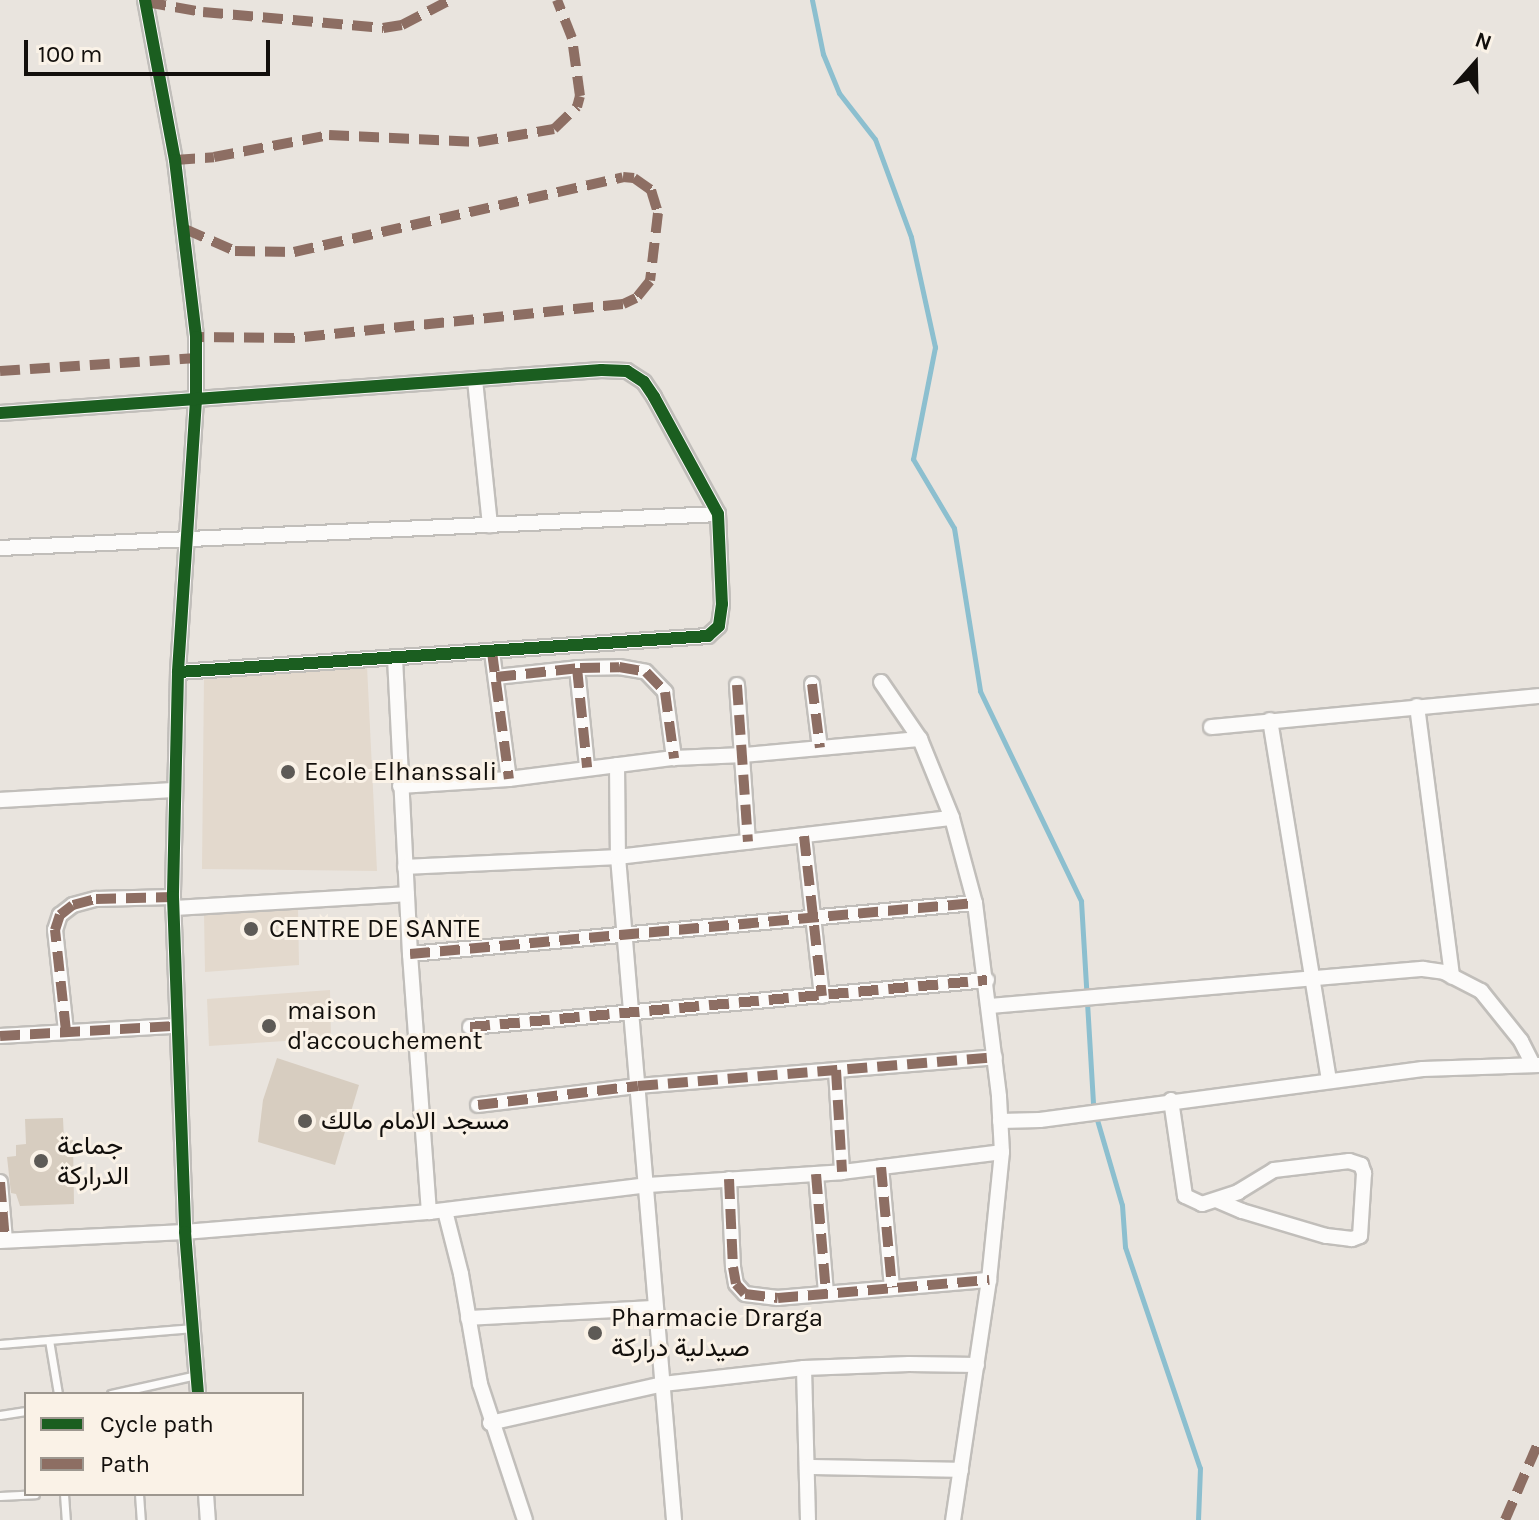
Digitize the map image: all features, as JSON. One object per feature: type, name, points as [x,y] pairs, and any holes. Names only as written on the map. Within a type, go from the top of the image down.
[{"type":"street","points":[[145,0],[185,229],[196,337],[196,400],[178,672],[173,903],[185,1232],[198,1392]]},
{"type":"street","points":[[0,413],[601,370],[627,371],[636,376],[661,409],[718,514],[722,604],[714,632],[698,638],[178,672]]},
{"type":"street","points":[[475,380],[490,525]]},
{"type":"street","points":[[0,548],[718,514]]},
{"type":"street","points":[[492,652],[509,779]]},
{"type":"street","points":[[395,658],[410,954],[429,1212]]},
{"type":"street","points":[[496,677],[577,668],[619,667],[646,672],[657,680],[665,692],[674,758]]},
{"type":"street","points":[[577,668],[587,767]]},
{"type":"street","points":[[881,682],[920,739],[952,818],[975,903],[995,1057],[1002,1152],[989,1280],[953,1520]]},
{"type":"street","points":[[812,684],[820,748]]},
{"type":"street","points":[[737,685],[748,842]]},
{"type":"street","points":[[1211,727],[1539,696]]},
{"type":"street","points":[[1417,706],[1452,977]]},
{"type":"street","points":[[1270,720],[1329,1080]]},
{"type":"street","points":[[400,786],[509,779],[674,758],[920,739]]},
{"type":"street","points":[[617,765],[618,857],[674,1520]]},
{"type":"street","points":[[0,800],[175,790]]},
{"type":"street","points":[[405,867],[618,857],[952,818]]},
{"type":"street","points":[[804,836],[822,996]]},
{"type":"street","points":[[66,1031],[55,930],[60,915],[73,905],[96,899],[173,903],[407,894]]},
{"type":"street","points":[[410,954],[975,903]]},
{"type":"street","points":[[990,1006],[1423,969],[1452,977],[1481,991],[1536,1065],[1423,1069],[1171,1100],[1040,1120],[1000,1121]]},
{"type":"street","points":[[470,1027],[987,980]]},
{"type":"street","points":[[0,1036],[176,1026]]},
{"type":"street","points":[[478,1105],[638,1086],[995,1057]]},
{"type":"street","points":[[836,1070],[842,1172]]},
{"type":"street","points":[[1171,1100],[1185,1196],[1202,1204],[1218,1201],[1274,1170],[1349,1161],[1361,1165],[1364,1173],[1360,1236],[1352,1239],[1326,1236],[1218,1201]]},
{"type":"street","points":[[0,1182],[2,1240],[185,1232],[445,1211],[648,1185],[842,1172],[1002,1152]]},
{"type":"street","points":[[881,1167],[892,1287]]},
{"type":"street","points":[[816,1174],[826,1292]]},
{"type":"street","points":[[729,1179],[733,1267],[740,1290],[754,1298],[989,1280]]},
{"type":"street","points":[[445,1211],[461,1274],[490,1423],[525,1520]]},
{"type":"street","points":[[468,1318],[655,1308]]},
{"type":"street","points":[[490,1423],[663,1384],[804,1368],[977,1365]]},
{"type":"street","points":[[804,1368],[808,1520]]},
{"type":"street","points":[[807,1467],[961,1470]]},
{"type":"street","points":[[206,1496],[208,1520]]},
{"type":"lane","points":[[0,1344],[193,1328]]},
{"type":"lane","points":[[49,1340],[58,1392]]},
{"type":"lane","points":[[133,1392],[197,1375]]},
{"type":"lane","points":[[0,1415],[24,1411]]},
{"type":"lane","points":[[0,1496],[24,1495]]},
{"type":"lane","points":[[64,1496],[66,1520]]},
{"type":"lane","points":[[139,1496],[141,1520]]},
{"type":"shaded area","name":"Ecole Elhanssali","points":[[367,666],[377,871],[202,869],[204,675]]},
{"type":"shaded area","name":"CENTRE DE SANTE","points":[[298,908],[299,965],[205,972],[204,913]]},
{"type":"shaded area","name":"maison d'accouchement","points":[[330,990],[331,1038],[209,1046],[207,999]]},
{"type":"building","name":"مسجد الامام مالك","points":[[277,1058],[359,1085],[335,1165],[258,1142],[263,1100]]},
{"type":"building","name":"جماعة الدراركة","points":[[63,1118],[64,1140],[73,1140],[74,1204],[20,1206],[16,1194],[11,1193],[7,1157],[16,1156],[16,1145],[26,1144],[25,1119]]},
{"type":"waterway","points":[[812,0],[823,54],[839,93],[875,139],[911,237],[935,347],[913,459],[954,528],[980,691],[1081,901],[1093,1106],[1122,1205],[1125,1247],[1200,1468],[1198,1520]]},
{"type":"marked path","points":[[146,2],[203,12],[383,28],[402,25],[450,0]]},
{"type":"marked path","points":[[175,160],[214,157],[329,135],[478,142],[554,129],[577,107],[580,96],[572,38],[557,0]]},
{"type":"marked path","points":[[185,229],[235,251],[294,252],[623,177],[634,178],[651,190],[658,213],[650,281],[636,298],[623,304],[294,338],[196,337]]},
{"type":"marked path","points":[[0,371],[197,358]]},
{"type":"marked path","points":[[492,652],[509,779]]},
{"type":"marked path","points":[[496,677],[580,668],[619,667],[646,672],[665,692],[674,758]]},
{"type":"marked path","points":[[577,668],[587,767]]},
{"type":"marked path","points":[[812,684],[820,748]]},
{"type":"marked path","points":[[737,685],[748,842]]},
{"type":"marked path","points":[[804,836],[822,996]]},
{"type":"marked path","points":[[66,1031],[55,930],[60,915],[73,905],[96,899],[173,897]]},
{"type":"marked path","points":[[410,954],[975,903]]},
{"type":"marked path","points":[[470,1027],[987,980]]},
{"type":"marked path","points":[[0,1036],[176,1026]]},
{"type":"marked path","points":[[478,1105],[638,1086],[995,1057]]},
{"type":"marked path","points":[[836,1070],[842,1172]]},
{"type":"marked path","points":[[881,1167],[892,1287]]},
{"type":"marked path","points":[[816,1174],[826,1292]]},
{"type":"marked path","points":[[729,1179],[733,1267],[736,1284],[745,1294],[778,1298],[989,1280]]},
{"type":"marked path","points":[[0,1182],[5,1240]]},
{"type":"marked path","points":[[1505,1520],[1539,1441]]},
{"type":"cycle path","points":[[145,0],[175,160],[196,337],[196,400],[178,672],[173,897],[185,1232],[198,1392]]},
{"type":"cycle path","points":[[0,413],[601,370],[627,371],[644,382],[654,397],[718,514],[722,604],[719,626],[708,636],[178,672]]},
{"type":"place","name":"Ecole Elhanssali","points":[[288,772]]},
{"type":"place","name":"CENTRE DE SANTE","points":[[251,929]]},
{"type":"place","name":"maison d'accouchement","points":[[269,1026]]},
{"type":"place","name":"مسجد الامام مالك","points":[[305,1121]]},
{"type":"place","name":"جماعة الدراركة","points":[[41,1161]]},
{"type":"place","name":"Pharmacie Drarga صيدلية دراركة","points":[[595,1333]]}]
